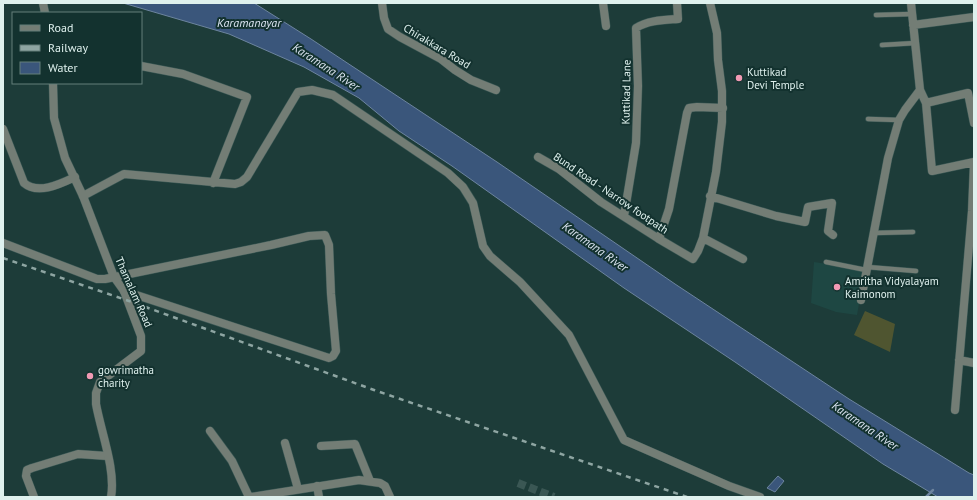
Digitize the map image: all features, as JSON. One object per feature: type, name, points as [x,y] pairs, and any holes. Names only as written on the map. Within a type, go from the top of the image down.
[{"type":"street","name":"Chirakkara Road","points":[[382,3],[384,18],[388,29],[441,59],[455,70],[484,86],[496,90]]},
{"type":"street","points":[[603,3],[606,26]]},
{"type":"street","name":"Kuttikad Lane","points":[[624,216],[636,143],[638,86],[636,28],[640,25],[659,20],[678,19],[677,3]]},
{"type":"street","points":[[710,3],[717,33],[722,122],[716,172],[710,196],[703,238],[743,259]]},
{"type":"street","points":[[911,3],[920,90],[926,103],[932,171],[974,162],[973,211],[955,410]]},
{"type":"street","points":[[913,25],[974,17]]},
{"type":"street","points":[[142,66],[182,74],[247,97],[213,183]]},
{"type":"street","name":"Thamalam Road","points":[[53,84],[54,118],[65,158],[83,196],[114,277],[124,291],[141,336],[140,351],[100,382],[96,393],[96,404],[111,474],[111,497]]},
{"type":"street","points":[[83,196],[124,174],[213,183],[235,184],[241,182],[247,176],[298,92],[312,90],[333,95],[448,173],[463,187],[473,203],[483,246],[490,256],[520,282],[569,335],[624,440],[729,486],[760,497]]},
{"type":"street","points":[[861,300],[888,158],[899,120],[920,90]]},
{"type":"street","points":[[926,103],[968,93],[974,123]]},
{"type":"street","points":[[659,239],[669,209],[687,113],[690,108],[697,107],[722,108]]},
{"type":"street","points":[[3,129],[24,182],[29,187],[39,188],[53,186],[75,177]]},
{"type":"street","name":"Bund Road - Narrow footpath","points":[[538,157],[559,169],[601,202],[659,239],[694,259],[703,238]]},
{"type":"street","points":[[710,196],[776,216],[805,222],[808,207],[832,204],[828,231],[833,235]]},
{"type":"street","points":[[3,243],[97,279],[114,277],[309,236],[325,235],[329,245],[331,294],[336,351],[333,356],[329,358],[124,291]]},
{"type":"street","points":[[959,360],[974,363]]},
{"type":"street","points":[[210,431],[232,461],[250,497],[359,480],[380,483],[385,486],[390,497]]},
{"type":"street","points":[[285,443],[298,489]]},
{"type":"street","points":[[321,446],[355,444],[370,481]]},
{"type":"street","points":[[34,497],[26,476],[27,470],[78,454],[107,456]]},
{"type":"street","points":[[317,486],[319,497]]},
{"type":"lane","points":[[876,15],[912,14]]},
{"type":"lane","points":[[882,46],[916,43]]},
{"type":"lane","points":[[868,119],[899,120]]},
{"type":"lane","points":[[873,233],[913,232]]},
{"type":"lane","points":[[826,262],[866,268],[916,271]]},
{"type":"shaded area","name":"Amritha Vidyalayam Kaimonom","points":[[814,262],[865,270],[857,315],[836,312],[811,303]]},
{"type":"shaded area","points":[[865,311],[895,324],[890,352],[854,335]]},
{"type":"water","name":"Karamanayar","points":[[123,3],[254,3],[497,162],[675,284],[849,399],[974,475],[974,497],[938,497],[883,464],[624,288],[452,166],[399,131],[359,98],[304,67],[229,34]]},
{"type":"water","points":[[778,476],[784,481],[775,492],[767,488]]},
{"type":"waterway","points":[[926,497],[933,490]]},
{"type":"tunnel","points":[[518,483],[554,497]]},
{"type":"railway","points":[[3,258],[129,301],[374,390],[687,497]]},
{"type":"place","name":"Kuttikad Devi Temple","points":[[739,78]]},
{"type":"place","name":"Amritha Vidyalayam Kaimonom","points":[[837,287]]},
{"type":"place","name":"gowrimatha charity","points":[[90,376]]},
{"type":"water label","name":"Karamana River","points":[[326,67]]},
{"type":"water label","name":"Karamana River","points":[[595,247]]},
{"type":"water label","name":"Karamana River","points":[[865,426]]}]
